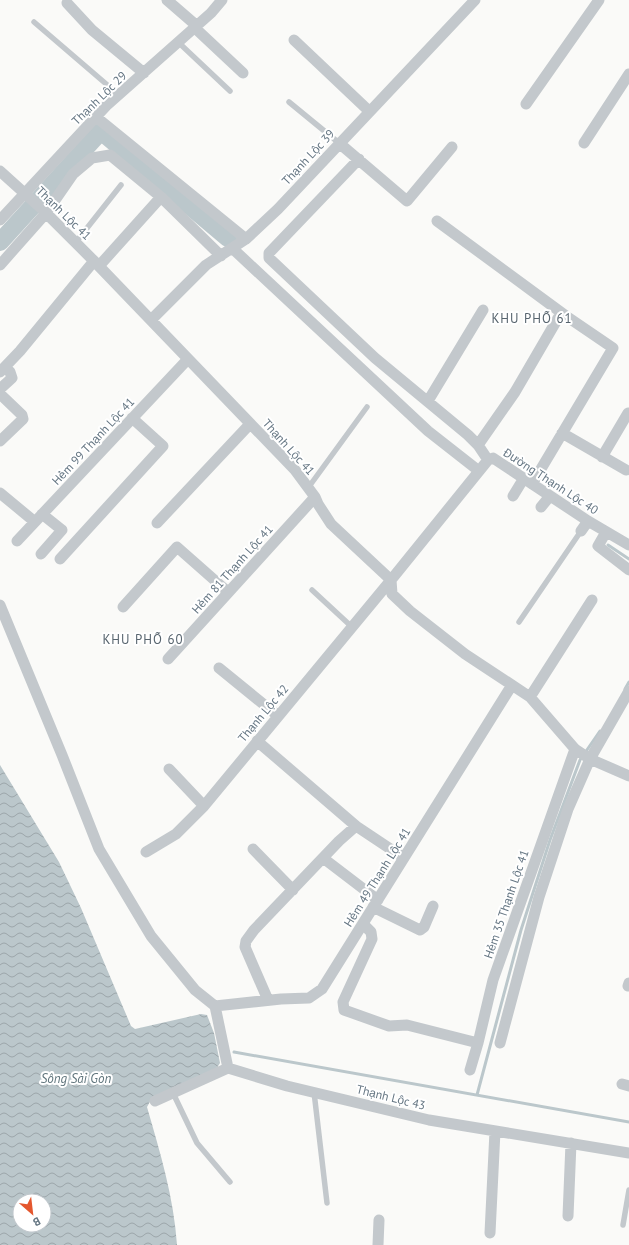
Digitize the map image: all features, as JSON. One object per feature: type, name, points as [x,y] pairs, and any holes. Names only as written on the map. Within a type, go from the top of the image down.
[{"type":"street","points":[[167,0],[243,73]]},
{"type":"street","name":"Thạnh Lộc 29","points":[[0,220],[96,117],[196,27],[222,0]]},
{"type":"street","name":"Thạnh Lộc 39","points":[[151,320],[206,265],[246,239],[278,209],[475,0]]},
{"type":"street","points":[[526,104],[600,0]]},
{"type":"street","points":[[67,3],[92,30],[144,73]]},
{"type":"street","points":[[294,40],[369,111]]},
{"type":"street","points":[[584,143],[629,74]]},
{"type":"street","points":[[96,117],[246,239]]},
{"type":"street","points":[[339,143],[407,200],[452,148]]},
{"type":"street","points":[[0,265],[73,174],[92,158],[110,155],[161,197],[221,256]]},
{"type":"street","points":[[359,159],[269,252],[269,258],[375,358],[468,435],[478,445],[488,460]]},
{"type":"street","name":"Thạnh Lộc 41","points":[[0,171],[76,242],[188,358],[295,470],[331,524],[391,580]]},
{"type":"street","points":[[0,389],[12,378],[10,372],[2,369],[97,264],[161,197]]},
{"type":"street","points":[[437,221],[561,313],[613,348],[562,433],[528,481],[513,496]]},
{"type":"street","points":[[232,248],[428,431],[479,471]]},
{"type":"street","points":[[428,401],[483,310]]},
{"type":"street","points":[[478,445],[515,392],[561,313]]},
{"type":"street","name":"Hẻm 99 Thạnh Lộc 41","points":[[17,541],[188,358]]},
{"type":"street","points":[[0,394],[22,415],[23,419],[0,441]]},
{"type":"street","points":[[602,457],[628,413]]},
{"type":"street","points":[[60,559],[163,446],[132,418]]},
{"type":"street","points":[[157,523],[250,424]]},
{"type":"street","points":[[562,433],[626,470]]},
{"type":"street","name":"Đường Thạnh Lộc 40","points":[[391,580],[488,460],[493,458],[588,521],[629,545]]},
{"type":"street","name":"Hẻm 81 Thạnh Lộc 41","points":[[168,659],[228,592],[311,492]]},
{"type":"street","points":[[0,493],[38,518],[62,530],[41,554]]},
{"type":"street","points":[[541,507],[550,496]]},
{"type":"street","points":[[581,531],[588,521]]},
{"type":"street","points":[[606,532],[598,546],[629,570]]},
{"type":"street","points":[[123,607],[177,547],[228,592]]},
{"type":"street","points":[[391,580],[392,594],[410,611],[465,654],[530,698],[575,749],[590,759],[629,776]]},
{"type":"street","name":"Thạnh Lộc 42","points":[[146,852],[176,834],[204,806],[391,580]]},
{"type":"street","points":[[530,698],[592,600]]},
{"type":"street","points":[[0,605],[62,755],[98,849],[151,936],[195,990],[215,1006],[228,1068],[155,1101]]},
{"type":"street","points":[[218,668],[278,716]]},
{"type":"street","name":"Hẻm 49 Thạnh Lộc 41","points":[[215,1006],[268,1000],[309,998],[322,989],[512,685]]},
{"type":"street","points":[[500,1043],[539,897],[568,809],[590,759],[629,691]]},
{"type":"street","points":[[257,741],[356,826],[404,858]]},
{"type":"street","name":"Hẻm 35 Thạnh Lộc 41","points":[[470,1070],[493,980],[575,749]]},
{"type":"street","points":[[169,769],[204,806]]},
{"type":"street","points":[[268,1000],[245,944],[254,930],[356,826]]},
{"type":"street","points":[[253,849],[292,890]]},
{"type":"street","points":[[323,858],[376,903],[420,930],[424,927],[433,906]]},
{"type":"street","points":[[363,924],[371,932],[372,939],[343,1002],[344,1010],[389,1026],[407,1025],[478,1043]]},
{"type":"street","name":"Thạnh Lộc 43","points":[[228,1068],[287,1086],[429,1120],[629,1153]]},
{"type":"street","points":[[490,1233],[495,1131]]},
{"type":"street","points":[[568,1216],[571,1143]]},
{"type":"street","points":[[378,1245],[379,1220]]},
{"type":"lane","points":[[34,22],[119,95]]},
{"type":"lane","points":[[178,42],[230,90]]},
{"type":"lane","points":[[288,102],[339,143]]},
{"type":"lane","points":[[76,242],[121,185]]},
{"type":"lane","points":[[311,492],[367,407]]},
{"type":"lane","points":[[519,622],[581,531]]},
{"type":"lane","points":[[312,590],[352,626]]},
{"type":"lane","points":[[314,1092],[327,1203]]},
{"type":"lane","points":[[173,1093],[197,1143],[230,1182]]},
{"type":"lane","points":[[623,1225],[629,1190]]},
{"type":"water","name":"Sông Sài Gòn","points":[[0,765],[59,862],[81,908],[131,1026],[135,1029],[201,1014],[207,1015],[214,1033],[220,1063],[215,1071],[152,1098],[147,1107],[170,1193],[177,1245],[0,1245]]},
{"type":"waterway","points":[[0,242],[101,131],[228,238]]},
{"type":"waterway","points":[[608,545],[629,559]]},
{"type":"waterway","points":[[625,689],[629,682]]},
{"type":"waterway","points":[[477,1095],[521,930],[550,840],[580,760],[600,731]]},
{"type":"waterway","points":[[234,1052],[629,1122]]},
{"type":"district","name":"KHU PHỐ 61","points":[[532,318]]},
{"type":"district","name":"KHU PHỐ 60","points":[[143,639]]}]
